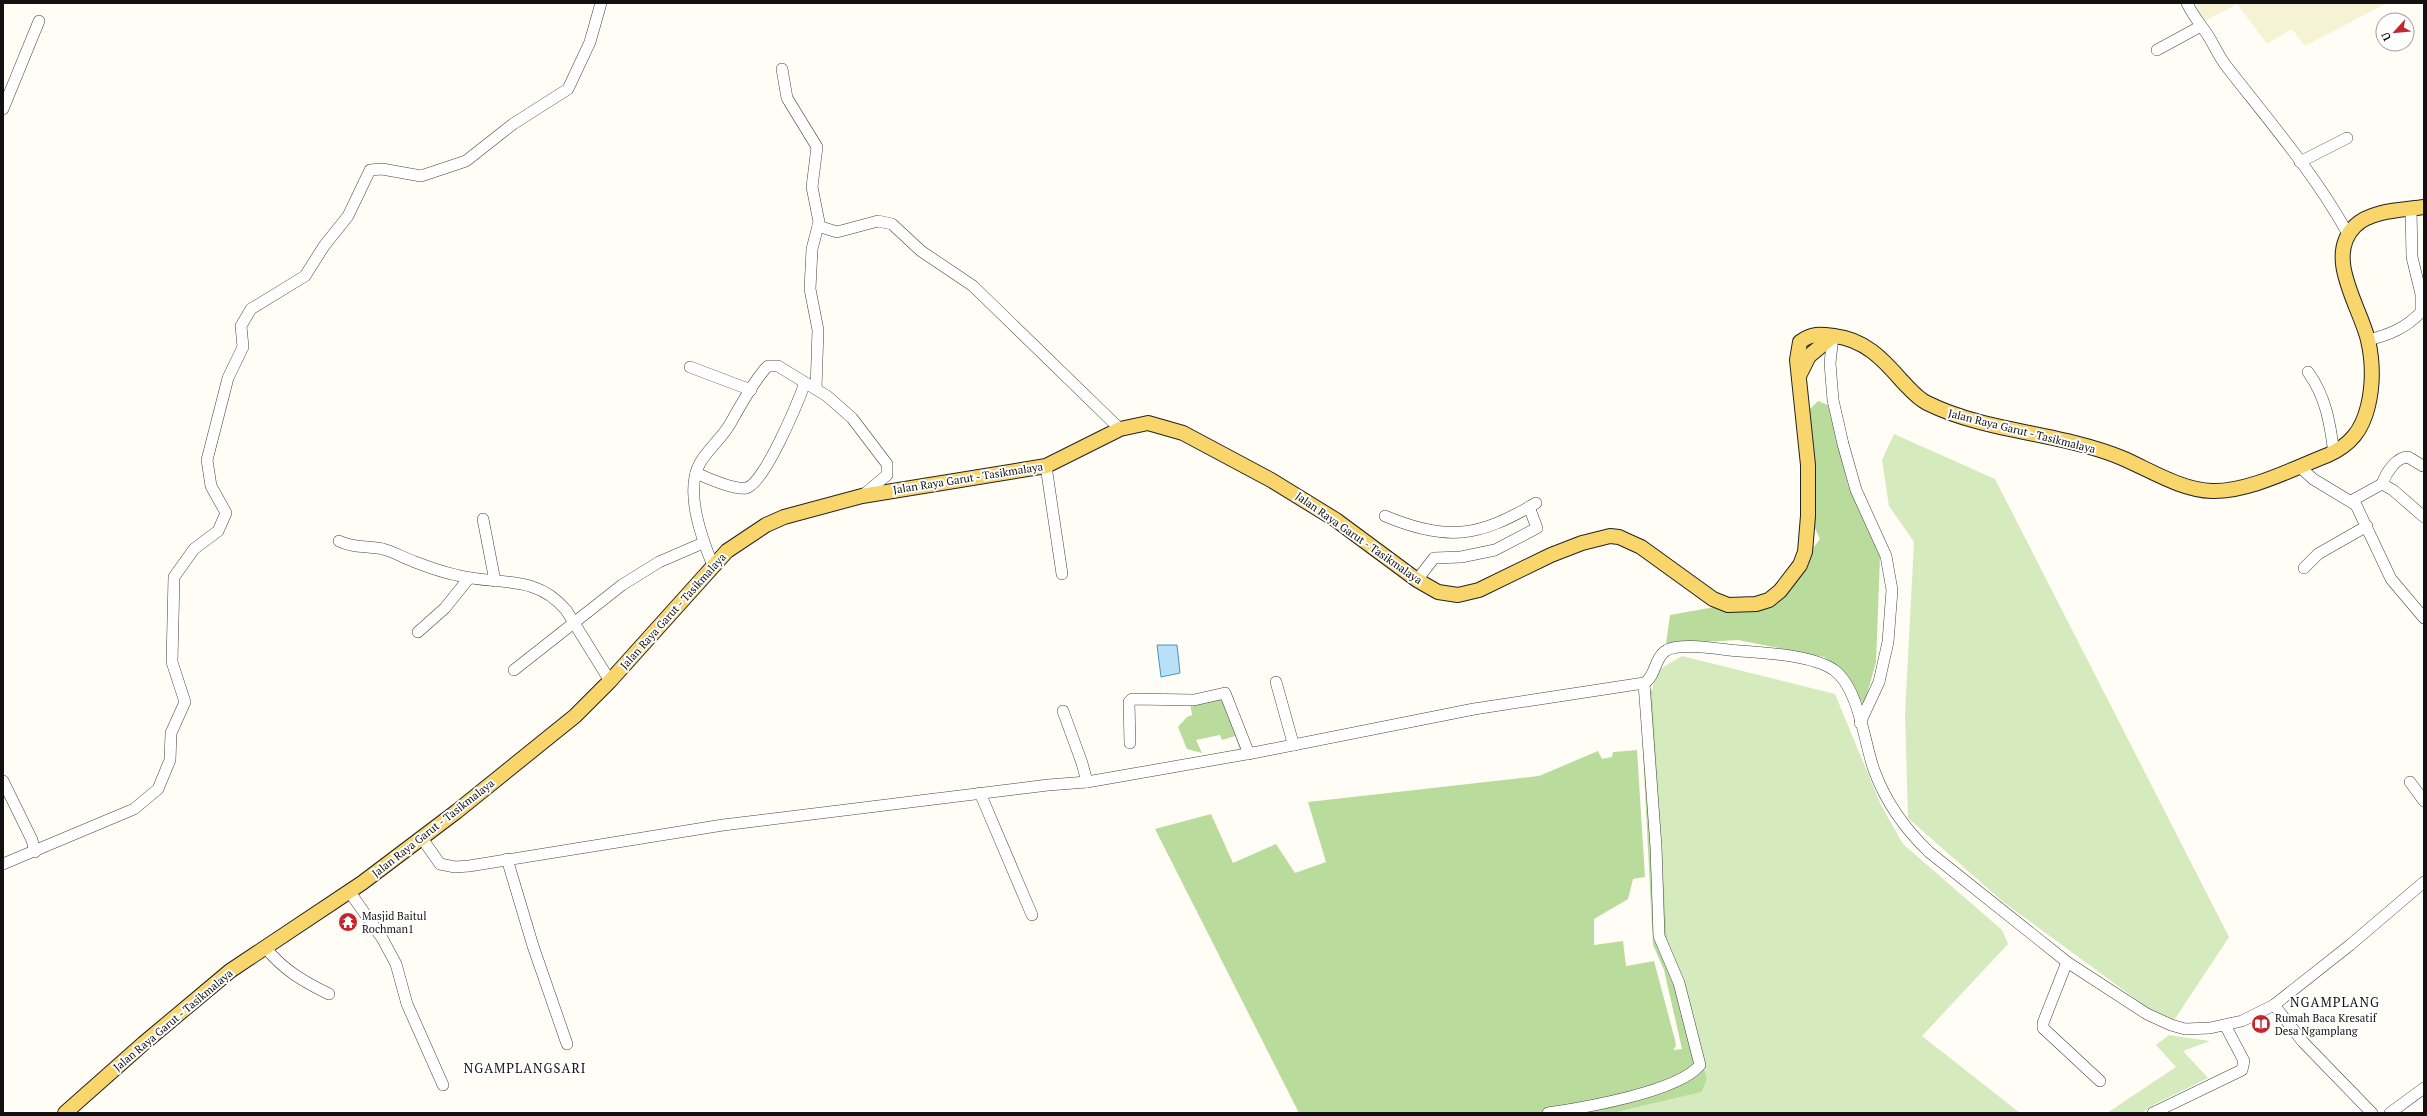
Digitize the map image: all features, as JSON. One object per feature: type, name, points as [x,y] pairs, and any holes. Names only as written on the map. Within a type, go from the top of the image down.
[{"type":"main road","points":[[2348,234],[2363,220],[2417,208]]},
{"type":"main road","name":"Jalan Raya Garut - Tasikmalaya","points":[[67,1112],[230,970],[349,891],[421,837],[575,716],[610,681],[713,566],[733,546],[766,525],[796,512],[862,496],[1046,466],[1120,429],[1138,424],[1156,424],[1183,433],[1227,455],[1323,512],[1418,580],[1438,592],[1451,595],[1468,594],[1568,548],[1610,536],[1620,537],[1641,547],[1713,599],[1728,605],[1742,605],[1769,600],[1776,596],[1791,579],[1805,552],[1808,516],[1808,465],[1798,376],[1809,356],[1833,336],[1850,338],[1870,350],[1886,362],[1924,402],[1943,411],[1963,418],[2086,445],[2190,487],[2212,491],[2229,490],[2334,453],[2354,438],[2366,415],[2371,389],[2372,372],[2368,340],[2344,271],[2343,246],[2348,234]]},
{"type":"street","points":[[3,864],[134,809],[158,789],[170,760],[171,733],[185,702],[172,662],[174,577],[194,549],[218,531],[226,513],[211,486],[207,460],[228,378],[243,347],[241,326],[251,309],[305,276],[324,246],[348,216],[370,170],[382,169],[421,176],[466,161],[513,124],[568,89],[590,42],[601,3]]},
{"type":"street","points":[[2187,3],[2193,17],[2201,26],[2227,67],[2337,213],[2348,234]]},
{"type":"street","points":[[3,109],[39,21]]},
{"type":"street","points":[[2157,50],[2201,26]]},
{"type":"street","points":[[782,70],[787,98],[816,143],[812,187],[819,218],[812,249],[810,289],[818,330],[816,389]]},
{"type":"street","points":[[2300,162],[2347,138]]},
{"type":"street","points":[[2368,340],[2398,330],[2411,323],[2422,312],[2421,294],[2412,258],[2417,208]]},
{"type":"street","points":[[818,226],[837,232],[878,221],[892,224],[920,251],[973,286],[1120,429]]},
{"type":"street","points":[[1833,336],[1830,363],[1833,393],[1843,444],[1856,490],[1886,556],[1892,590],[1888,642],[1879,682],[1860,723]]},
{"type":"street","points":[[713,566],[704,543],[696,512],[696,473],[700,463],[728,428],[767,367],[772,364],[831,399],[852,418],[887,464],[886,475],[862,496]]},
{"type":"street","points":[[690,368],[751,390]]},
{"type":"street","points":[[2308,372],[2318,387],[2325,404],[2334,453]]},
{"type":"street","points":[[696,473],[743,488],[752,485],[768,464],[806,383]]},
{"type":"street","points":[[2351,501],[2382,484],[2385,477],[2401,458],[2408,457],[2424,466]]},
{"type":"street","points":[[1046,466],[1062,574]]},
{"type":"street","points":[[2298,466],[2314,479],[2351,501],[2360,510],[2391,579],[2424,618]]},
{"type":"street","points":[[2382,484],[2393,490],[2423,514]]},
{"type":"street","points":[[1385,516],[1431,532],[1455,532],[1474,530],[1508,520],[1533,505],[1537,528],[1495,550],[1461,557],[1434,558],[1418,580]]},
{"type":"street","points":[[483,520],[495,581]]},
{"type":"street","points":[[2304,568],[2318,554],[2367,526]]},
{"type":"street","points":[[338,541],[348,545],[390,551],[423,565],[469,578],[527,584],[540,589],[558,601],[575,622],[610,681]]},
{"type":"street","points":[[514,670],[622,585],[659,562],[704,543]]},
{"type":"street","points":[[418,632],[445,608],[469,578]]},
{"type":"street","points":[[421,837],[436,860],[445,866],[469,866],[723,825],[980,793],[1087,782],[1249,754],[1474,709],[1644,683],[1649,678],[1660,655],[1670,649],[1701,648],[1780,654],[1823,664],[1834,670],[1847,686],[1874,770],[1891,807],[1908,832],[1929,852],[2067,962],[2147,1014],[2171,1025],[2185,1029],[2210,1028],[2250,1018],[2274,1005],[2350,945],[2424,882]]},
{"type":"street","points":[[1276,682],[1293,743],[1295,745]]},
{"type":"street","points":[[1548,1113],[1632,1097],[1680,1079],[1691,1073],[1700,1065],[1679,983],[1659,936],[1656,847],[1644,683]]},
{"type":"street","points":[[1130,743],[1129,702],[1132,699],[1194,700],[1225,693],[1249,754]]},
{"type":"street","points":[[1062,711],[1082,763],[1087,782]]},
{"type":"street","points":[[3,780],[34,850]]},
{"type":"street","points":[[2410,782],[2424,801]]},
{"type":"street","points":[[980,793],[1032,915]]},
{"type":"street","points":[[507,859],[567,1044]]},
{"type":"street","points":[[349,891],[384,941],[396,964],[407,1004],[443,1085]]},
{"type":"street","points":[[264,947],[276,962],[296,977],[329,994]]},
{"type":"street","points":[[2067,962],[2043,1023],[2043,1028],[2100,1081]]},
{"type":"street","points":[[2274,1005],[2303,1042],[2372,1113]]},
{"type":"street","points":[[2153,1113],[2242,1070],[2244,1061],[2225,1025]]},
{"type":"street","points":[[2390,1113],[2424,1088]]},
{"type":"shaded area","points":[[2195,3],[2387,3],[2305,46],[2292,29],[2267,44],[2237,4],[2203,22]]},
{"type":"green space","points":[[1818,401],[1828,405],[1848,485],[1880,557],[1876,662],[1864,705],[1843,672],[1824,657],[1738,640],[1666,644],[1670,615],[1776,596],[1820,539],[1808,513],[1806,413]]},
{"type":"green space","points":[[1894,434],[1995,479],[2229,937],[2171,1025],[2002,901],[1908,818],[1905,714],[1914,542],[1889,506],[1882,460]]},
{"type":"green space","points":[[1682,656],[1835,694],[1881,805],[1903,844],[2002,930],[2008,944],[1922,1036],[2020,1113],[1613,1113],[1702,1092],[1707,1079],[1667,937],[1653,723],[1652,690],[1657,671]]},
{"type":"green space","points":[[1652,690],[1667,937],[1707,1079],[1702,1092],[1613,1113],[1299,1113],[1155,829],[1211,814],[1233,863],[1276,844],[1295,873],[1326,862],[1308,802],[1539,776],[1598,751],[1602,759],[1612,757],[1613,752],[1637,750],[1645,877],[1633,879],[1628,899],[1594,919],[1594,945],[1623,941],[1626,966],[1654,961],[1675,1040],[1676,1046],[1673,1050],[1682,1049],[1664,970],[1653,945],[1640,695]]},
{"type":"green space","points":[[1224,695],[1246,752],[1241,753],[1235,736],[1222,740],[1220,735],[1196,740],[1202,753],[1187,749],[1178,727],[1187,717],[1192,715],[1190,702]]},
{"type":"green space","points":[[2169,1035],[2210,1041],[2183,1051],[2208,1078],[2155,1104],[2142,1113],[2107,1113],[2176,1067],[2156,1045]]},
{"type":"water","points":[[1157,645],[1177,645],[1180,673],[1161,677]]},
{"type":"place","name":"Masjid Baitul Rochman1","points":[[348,922]]},
{"type":"place","name":"Rumah Baca Kresatif Desa Ngamplang","points":[[2261,1024]]},
{"type":"district","name":"NGAMPLANG","points":[[2335,1002]]},
{"type":"district","name":"NGAMPLANGSARI","points":[[525,1068]]}]
